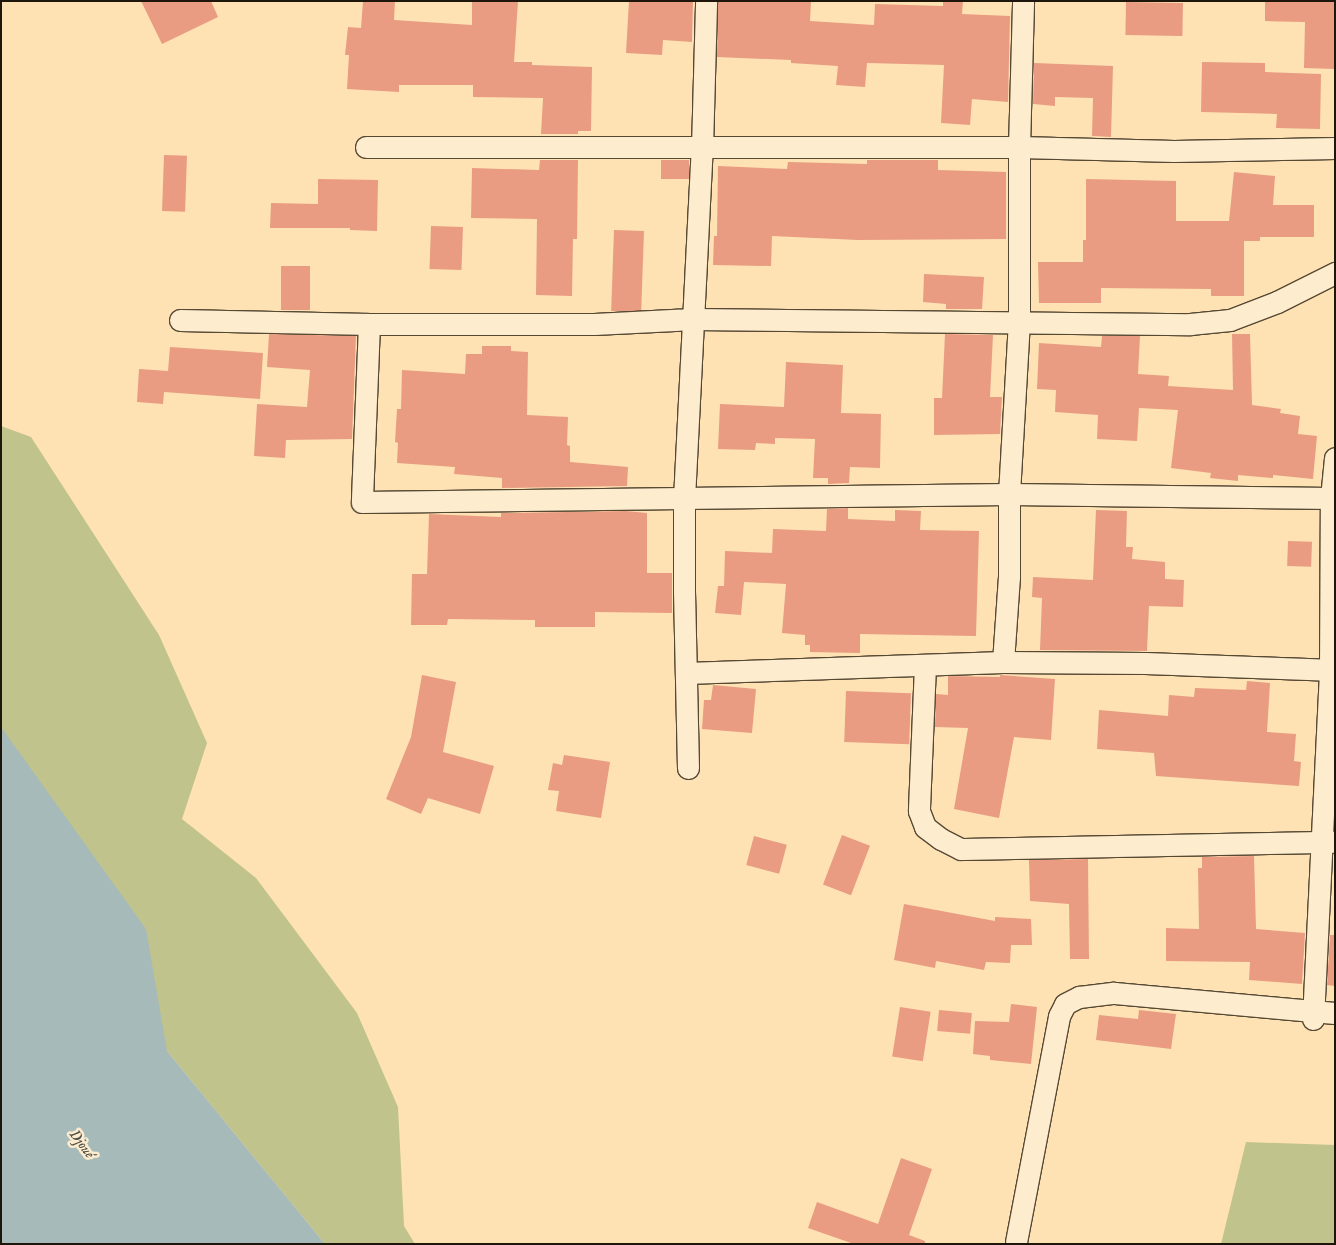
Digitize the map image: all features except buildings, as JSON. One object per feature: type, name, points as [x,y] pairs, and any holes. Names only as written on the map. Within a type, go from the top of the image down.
[{"type":"street","points":[[688,768],[684,499],[702,148],[706,1]]},
{"type":"street","points":[[1003,662],[1009,578],[1009,494],[1019,322],[1019,147],[1023,1]]},
{"type":"street","points":[[366,147],[1019,147],[1174,151],[1335,148]]},
{"type":"street","points":[[180,320],[369,324],[594,324],[693,319],[1190,324],[1230,320],[1277,302],[1335,273]]},
{"type":"street","points":[[369,324],[362,502],[1009,494],[1332,498]]},
{"type":"street","points":[[1313,1016],[1328,842],[1332,670],[1332,498],[1335,458]]},
{"type":"street","points":[[686,673],[1003,662],[1145,663],[1332,670]]},
{"type":"street","points":[[925,665],[919,811],[924,827],[941,839],[961,849],[1328,842]]},
{"type":"street","points":[[1016,1242],[1059,1016],[1065,1004],[1078,997],[1114,993],[1313,1016],[1335,1013]]},
{"type":"green space","points":[[1,426],[31,437],[159,635],[207,743],[182,819],[256,878],[357,1013],[398,1107],[404,1226],[415,1244],[325,1244],[167,1051],[2,730]]},
{"type":"green space","points":[[1246,1142],[1335,1145],[1335,1244],[1221,1244]]},
{"type":"water","name":"Djoué","points":[[1,727],[146,929],[167,1051],[325,1244],[1,1244]]}]
